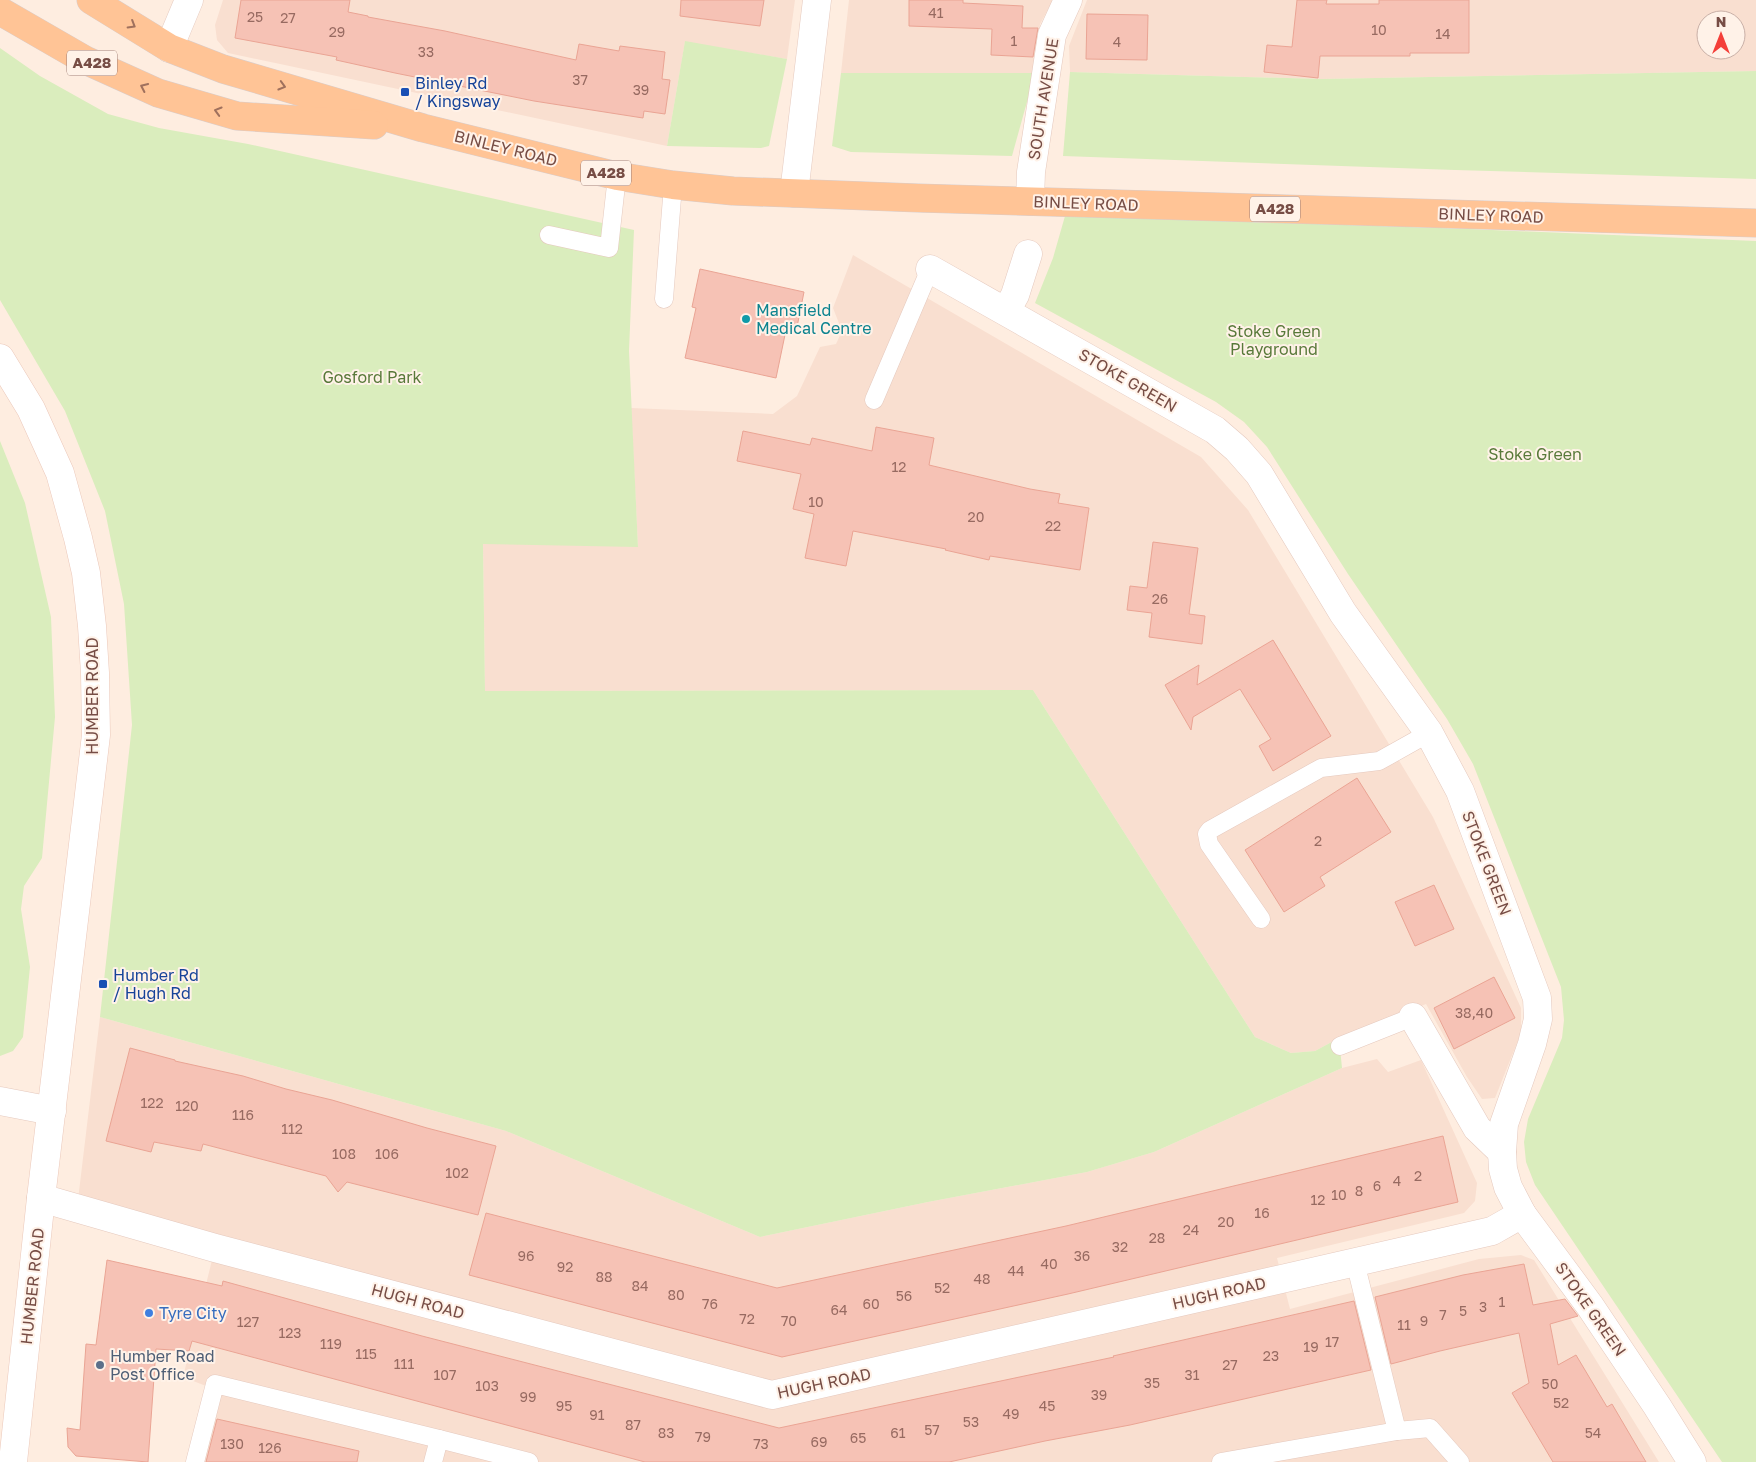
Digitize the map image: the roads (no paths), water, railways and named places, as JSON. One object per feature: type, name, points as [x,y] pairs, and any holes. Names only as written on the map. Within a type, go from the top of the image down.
[{"type":"main road","name":"BINLEY ROAD","points":[[91,0],[169,48],[223,69],[423,128],[617,176],[674,185],[733,191],[1215,208],[1756,223]]},
{"type":"main road","name":"BINLEY ROAD","points":[[0,11],[85,60],[158,93],[237,116],[423,128]]},
{"type":"street","points":[[169,48],[189,0]]},
{"type":"street","points":[[794,193],[817,0]]},
{"type":"street","name":"SOUTH AVENUE","points":[[1030,201],[1031,172],[1052,35],[1068,0]]},
{"type":"street","points":[[1006,311],[1015,294],[1028,254]]},
{"type":"street","name":"STOKE GREEN","points":[[930,269],[1215,430],[1237,449],[1259,474],[1358,636],[1428,733],[1460,791],[1538,998],[1538,1019],[1532,1044],[1504,1124],[1502,1152],[1508,1188],[1522,1214],[1590,1306],[1692,1462]]},
{"type":"street","name":"HUMBER ROAD","points":[[0,358],[31,409],[60,473],[86,573],[95,663],[96,735],[13,1462]]},
{"type":"street","points":[[1413,1017],[1477,1128],[1502,1152]]},
{"type":"street","points":[[0,1101],[52,1111]]},
{"type":"street","name":"HUGH ROAD","points":[[42,1198],[215,1248],[772,1395],[1492,1231],[1522,1214]]},
{"type":"lane","points":[[549,235],[609,248],[617,176]]},
{"type":"lane","points":[[664,299],[674,185]]},
{"type":"lane","points":[[874,400],[930,269]]},
{"type":"lane","points":[[1261,919],[1209,844],[1207,834],[1210,830],[1320,768],[1378,761],[1428,733]]},
{"type":"lane","points":[[1340,1046],[1413,1017]]},
{"type":"lane","points":[[1355,1262],[1397,1431]]},
{"type":"lane","points":[[195,1462],[214,1384],[529,1462]]},
{"type":"lane","points":[[1221,1462],[1397,1431],[1430,1428],[1460,1462]]},
{"type":"lane","points":[[433,1462],[438,1440]]},
{"type":"place","name":"Binley Rd / Kingsway","points":[[405,92]]},
{"type":"place","name":"Mansfield Medical Centre","points":[[746,319]]},
{"type":"place","name":"Humber Rd / Hugh Rd","points":[[103,984]]},
{"type":"place","name":"Tyre City","points":[[149,1313]]},
{"type":"place","name":"Humber Road Post Office","points":[[100,1365]]},
{"type":"park label","name":"Stoke Green Playground","points":[[1274,340]]},
{"type":"park label","name":"Gosford Park","points":[[372,377]]},
{"type":"park label","name":"Stoke Green","points":[[1535,454]]}]
